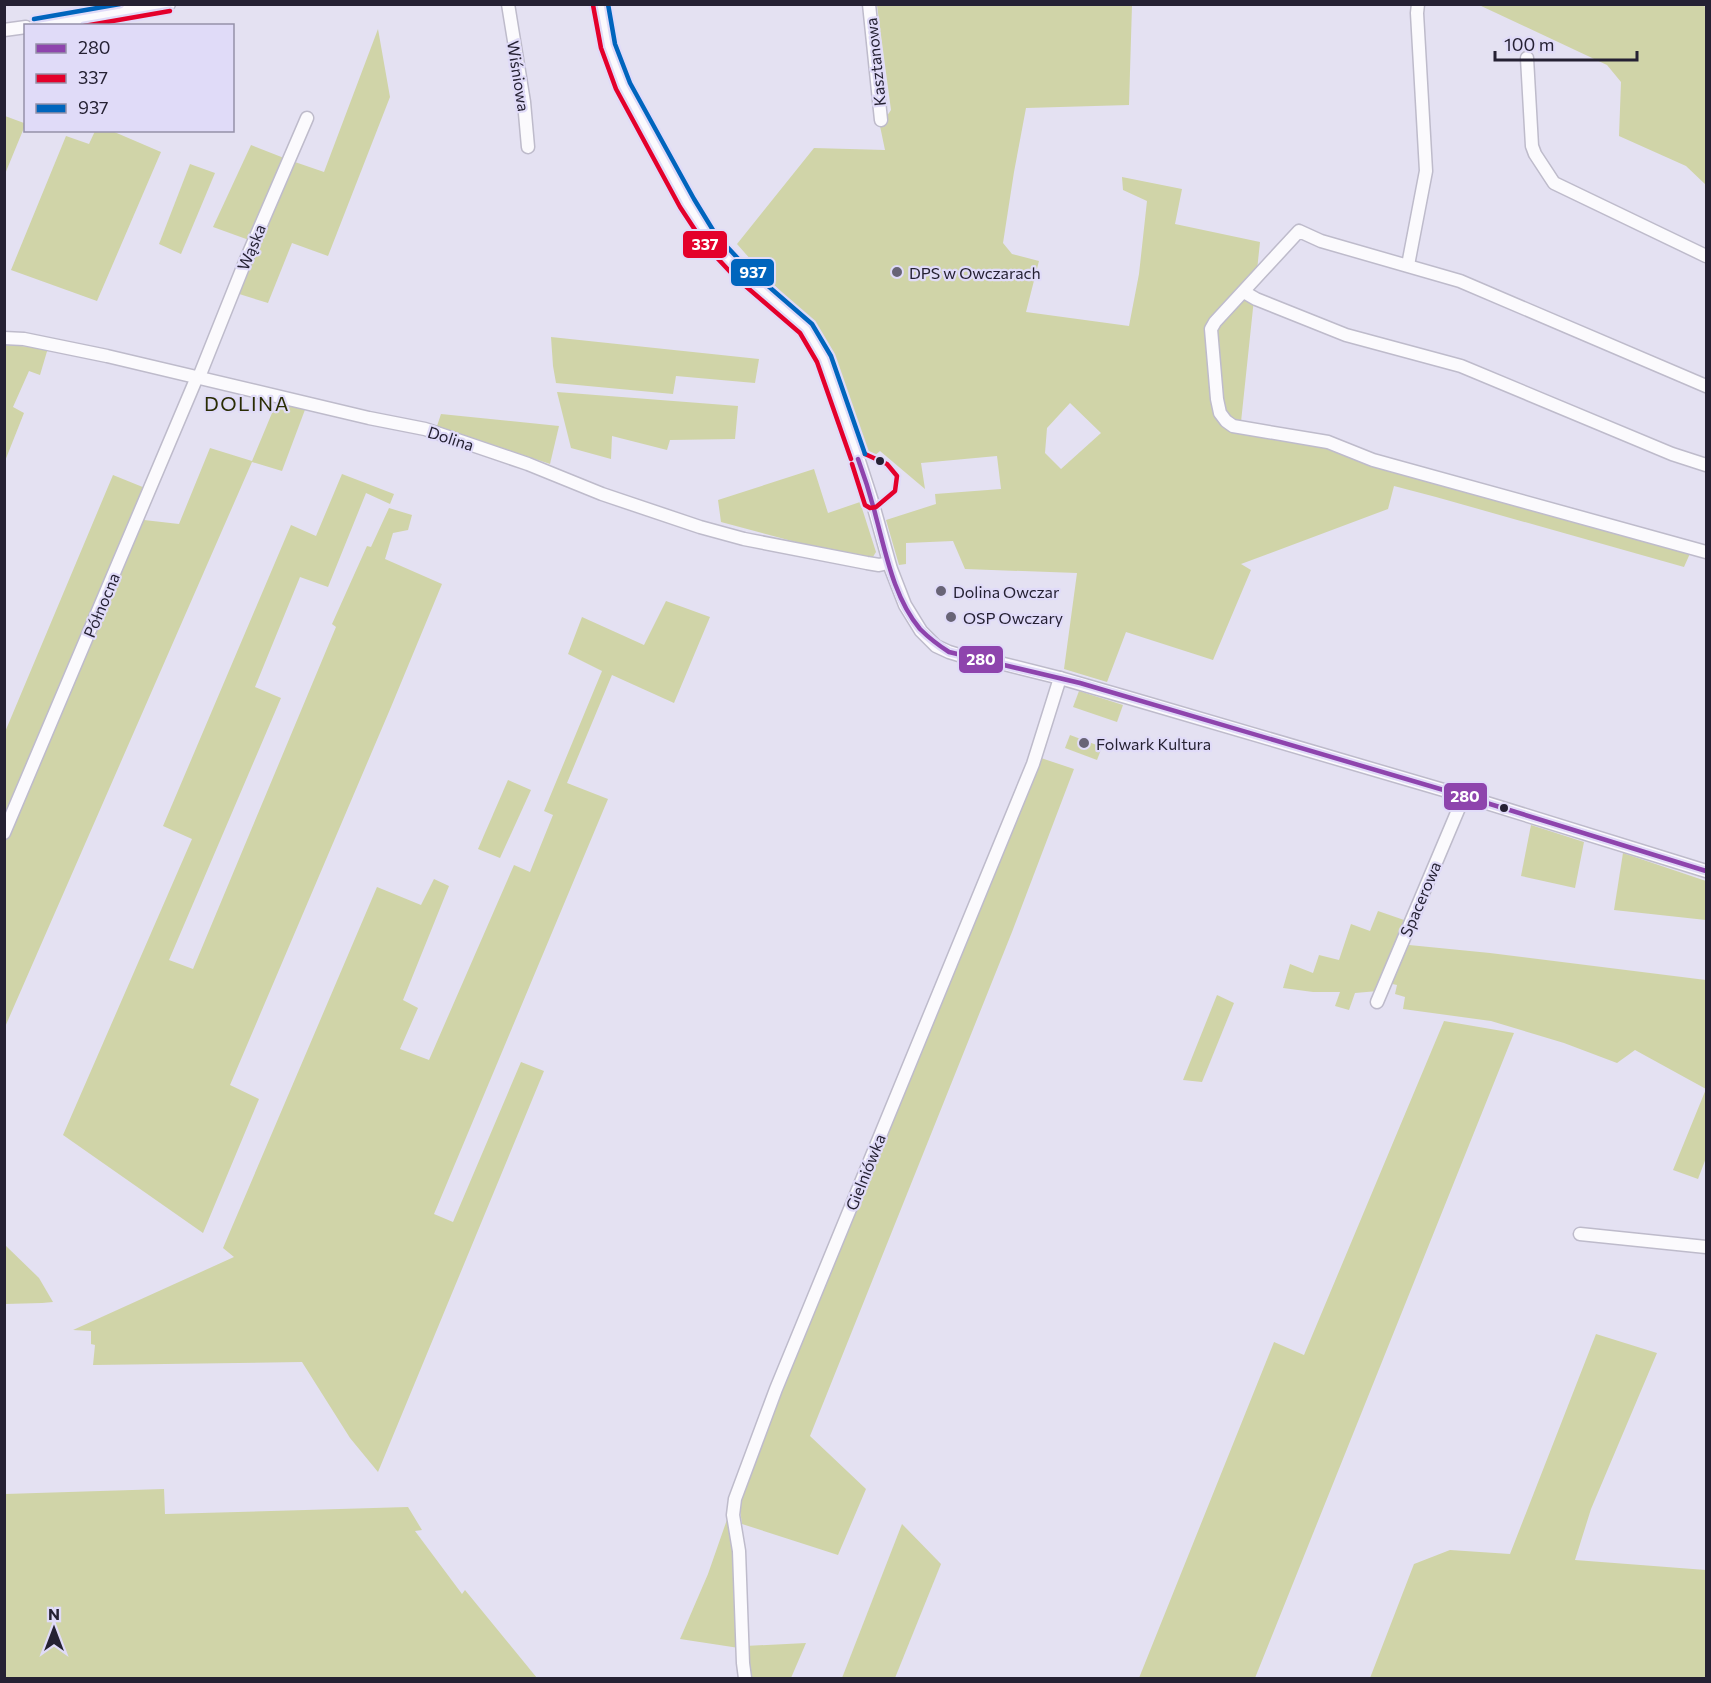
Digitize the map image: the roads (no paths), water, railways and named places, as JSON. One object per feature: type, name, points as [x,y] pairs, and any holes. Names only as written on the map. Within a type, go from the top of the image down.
[{"type":"street","points":[[47,24],[169,4]]},
{"type":"street","name":"Wiśniowa","points":[[508,4],[524,102],[528,147]]},
{"type":"street","points":[[600,4],[601,21],[616,68],[634,111],[702,228],[710,240],[740,271],[806,328],[824,358],[872,501],[888,563],[904,605],[921,631],[936,646],[972,659],[1004,664],[1060,678],[1464,796],[1707,871]]},
{"type":"street","name":"Kasztanowa","points":[[869,4],[881,120]]},
{"type":"street","points":[[1408,265],[1426,171],[1418,4]]},
{"type":"street","points":[[4,30],[24,27]]},
{"type":"street","points":[[1527,58],[1532,146],[1554,183],[1707,256]]},
{"type":"street","name":"Wąska","points":[[198,377],[306,118]]},
{"type":"street","points":[[1707,386],[1460,281],[1321,241],[1299,231],[1211,329],[1218,406],[1220,413],[1233,426],[1328,442],[1373,460],[1707,552]]},
{"type":"street","points":[[1244,292],[1346,335],[1461,366],[1672,454],[1707,465]]},
{"type":"street","name":"Dolina","points":[[4,338],[24,339],[198,377],[444,435],[528,464],[602,494],[700,527],[744,539],[867,563],[879,565],[888,563]]},
{"type":"street","name":"Północna","points":[[4,833],[198,377]]},
{"type":"street","name":"Gielniówka","points":[[745,1678],[742,1664],[739,1551],[733,1515],[735,1499],[776,1389],[1033,764],[1060,678]]},
{"type":"street","name":"Spacerowa","points":[[1377,1002],[1464,796]]},
{"type":"street","points":[[1580,1234],[1707,1247]]},
{"type":"place","name":"DPS w Owczarach","points":[[897,272]]},
{"type":"place","name":"Dolina Owczar","points":[[941,591]]},
{"type":"place","name":"OSP Owczary","points":[[951,617]]},
{"type":"place","name":"Folwark Kultura","points":[[1084,743]]},
{"type":"district","name":"DOLINA","points":[[247,403]]}]
